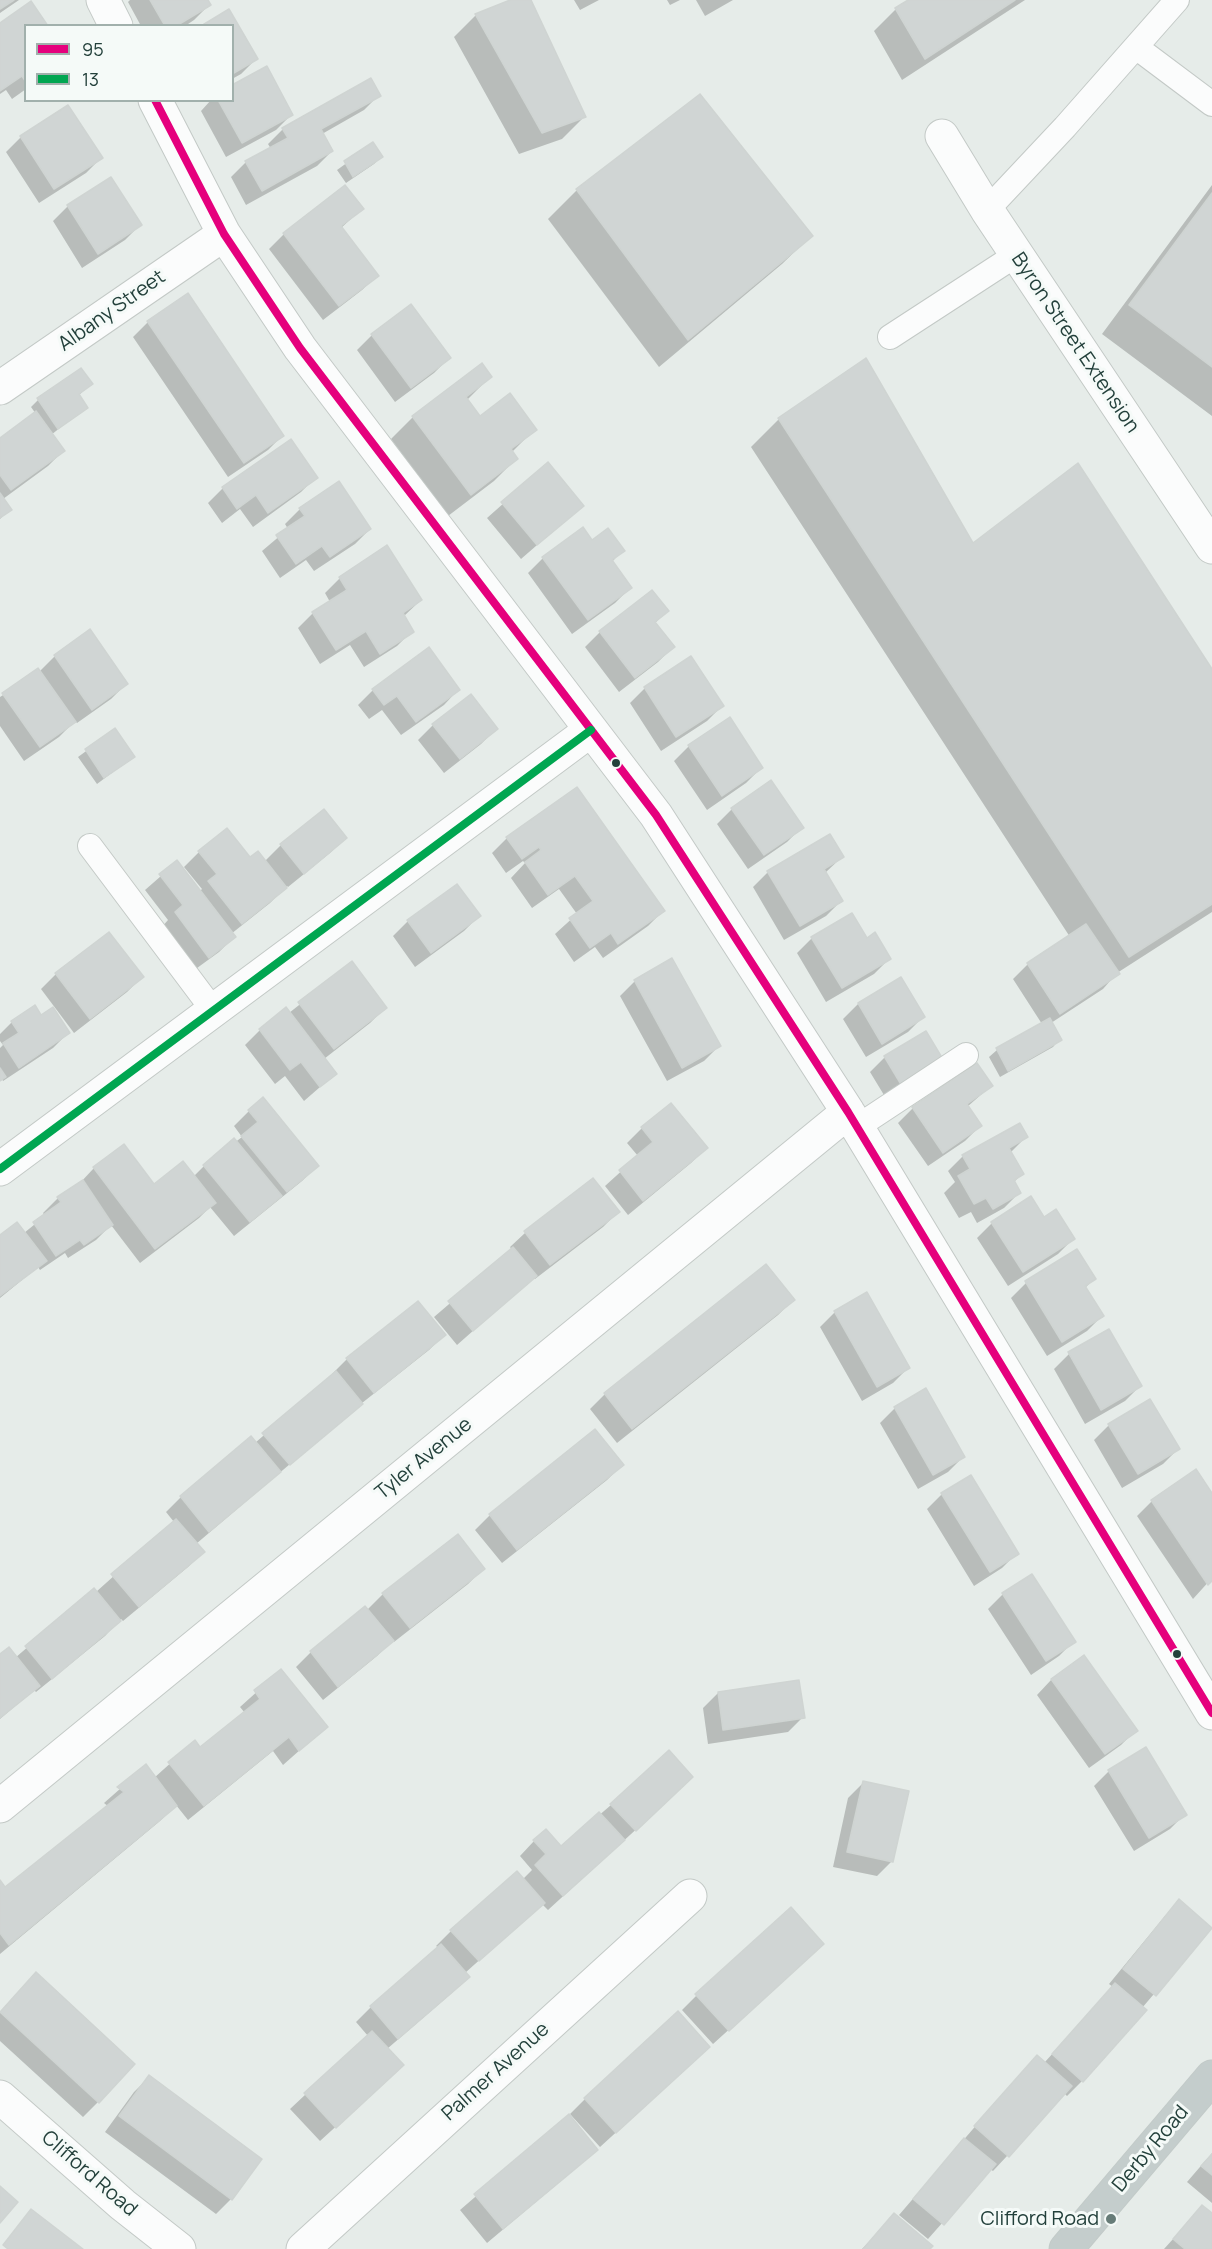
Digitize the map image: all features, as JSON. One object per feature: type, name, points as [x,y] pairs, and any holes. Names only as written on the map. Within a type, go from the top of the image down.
[{"type":"highway","name":"Derby Road","points":[[1066,2249],[1212,2077]]},
{"type":"street","points":[[103,0],[115,24]]},
{"type":"street","points":[[156,102],[224,234],[300,348],[656,815],[853,1120],[1212,1713]]},
{"type":"street","name":"Byron Street Extension","points":[[942,136],[1016,255],[1212,547]]},
{"type":"street","name":"Albany Street","points":[[0,388],[224,234]]},
{"type":"street","points":[[0,1169],[591,730]]},
{"type":"street","name":"Tyler Avenue","points":[[0,1806],[853,1120]]},
{"type":"street","name":"Palmer Avenue","points":[[303,2249],[690,1896]]},
{"type":"street","name":"Clifford Road","points":[[0,2097],[123,2205],[179,2249]]},
{"type":"lane","points":[[987,210],[1065,127],[1176,0]]},
{"type":"lane","points":[[1136,47],[1212,104]]},
{"type":"lane","points":[[890,337],[1016,255]]},
{"type":"lane","points":[[90,846],[213,1010]]},
{"type":"lane","points":[[853,1120],[966,1055]]},
{"type":"building","points":[[0,0],[14,0],[0,9]]},
{"type":"building","points":[[150,0],[208,0],[211,5],[179,24],[164,24]]},
{"type":"building","points":[[510,0],[531,0],[586,117],[542,133],[475,14]]},
{"type":"building","points":[[908,0],[1015,0],[925,59],[895,8]]},
{"type":"building","points":[[31,1],[47,24],[24,24],[24,79],[22,76],[0,91],[0,23]]},
{"type":"building","points":[[229,9],[258,59],[234,73],[234,24],[204,24]]},
{"type":"building","points":[[267,66],[293,115],[242,143],[219,102],[234,102],[234,84]]},
{"type":"building","points":[[371,78],[381,96],[321,129],[333,151],[262,191],[245,161],[288,138],[282,128]]},
{"type":"building","points":[[700,94],[813,236],[688,340],[576,189]]},
{"type":"building","points":[[68,105],[103,158],[54,189],[20,136]]},
{"type":"building","points":[[373,142],[383,157],[353,177],[344,161]]},
{"type":"building","points":[[111,177],[142,225],[98,254],[67,205]]},
{"type":"building","points":[[345,185],[364,209],[341,226],[379,276],[339,306],[283,233]]},
{"type":"building","points":[[1212,193],[1212,367],[1129,305]]},
{"type":"building","points":[[188,293],[284,436],[244,463],[147,321]]},
{"type":"building","points":[[411,304],[451,358],[411,388],[371,334]]},
{"type":"building","points":[[866,358],[973,543],[1078,463],[1212,669],[1212,904],[1129,957],[778,418]]},
{"type":"building","points":[[482,363],[492,377],[466,397],[480,416],[510,393],[537,430],[511,449],[518,459],[471,495],[412,416]]},
{"type":"building","points":[[81,368],[93,384],[79,394],[88,408],[58,429],[37,398]]},
{"type":"building","points":[[36,411],[65,451],[11,490],[0,475],[0,438]]},
{"type":"building","points":[[291,439],[318,478],[268,513],[256,495],[237,509],[222,487]]},
{"type":"building","points":[[548,462],[584,506],[537,545],[501,502]]},
{"type":"building","points":[[339,481],[371,529],[330,557],[322,546],[296,564],[276,535],[305,516],[299,508]]},
{"type":"building","points":[[0,493],[12,510],[0,518]]},
{"type":"building","points":[[583,527],[592,540],[608,528],[625,551],[612,560],[632,588],[588,620],[542,557]]},
{"type":"building","points":[[387,545],[422,600],[403,613],[414,632],[380,654],[366,631],[336,650],[312,612],[347,590],[339,577]]},
{"type":"building","points":[[652,590],[669,611],[655,622],[675,647],[635,678],[599,631]]},
{"type":"building","points":[[90,629],[128,684],[92,710],[54,655]]},
{"type":"building","points":[[429,647],[460,690],[416,722],[397,696],[384,705],[372,689]]},
{"type":"building","points":[[691,656],[724,706],[676,737],[644,687]]},
{"type":"building","points":[[38,668],[76,722],[40,747],[2,693]]},
{"type":"building","points":[[471,694],[498,729],[460,759],[432,724]]},
{"type":"building","points":[[730,717],[763,768],[722,796],[688,745]]},
{"type":"building","points":[[115,728],[135,757],[104,778],[85,749]]},
{"type":"building","points":[[771,780],[804,828],[764,855],[731,808]]},
{"type":"building","points":[[577,787],[665,911],[618,944],[611,933],[590,948],[569,918],[593,901],[575,876],[548,895],[525,862],[541,850],[539,847],[522,859],[506,837]]},
{"type":"building","points":[[324,809],[347,838],[304,874],[280,844]]},
{"type":"building","points":[[227,828],[250,857],[258,851],[287,888],[242,924],[208,881],[217,874],[198,851]]},
{"type":"building","points":[[830,834],[844,857],[824,869],[843,901],[800,926],[767,871]]},
{"type":"building","points":[[177,860],[236,937],[209,958],[175,912],[183,905],[159,874]]},
{"type":"building","points":[[457,884],[481,916],[431,953],[407,920]]},
{"type":"building","points":[[852,913],[867,938],[875,932],[891,959],[842,988],[811,937]]},
{"type":"building","points":[[1086,924],[1120,974],[1060,1014],[1027,963]]},
{"type":"building","points":[[109,932],[144,977],[90,1019],[55,973]]},
{"type":"building","points":[[672,958],[721,1046],[682,1068],[634,980]]},
{"type":"building","points":[[352,961],[387,1008],[334,1049],[298,1002]]},
{"type":"building","points":[[901,977],[925,1017],[882,1044],[858,1003]]},
{"type":"building","points":[[35,1005],[41,1015],[53,1007],[70,1033],[19,1068],[3,1043],[19,1033],[11,1021]]},
{"type":"building","points":[[286,1007],[337,1074],[320,1087],[301,1062],[290,1070],[259,1029]]},
{"type":"building","points":[[1050,1018],[1062,1040],[1008,1071],[996,1048]]},
{"type":"building","points":[[926,1031],[944,1061],[902,1086],[884,1056]]},
{"type":"building","points":[[977,1063],[993,1086],[967,1104],[982,1126],[943,1153],[912,1107]]},
{"type":"building","points":[[0,1068],[6,1077],[0,1081]]},
{"type":"building","points":[[263,1097],[319,1166],[287,1192],[241,1136],[258,1122],[248,1110]]},
{"type":"building","points":[[671,1103],[708,1148],[643,1201],[619,1170],[653,1142],[641,1127]]},
{"type":"building","points":[[1020,1123],[1028,1137],[1009,1148],[1024,1174],[1014,1180],[1021,1193],[993,1209],[986,1198],[974,1204],[958,1176],[970,1169],[962,1155]]},
{"type":"building","points":[[234,1138],[282,1196],[250,1222],[203,1165]]},
{"type":"building","points":[[124,1144],[154,1184],[183,1161],[216,1203],[155,1249],[93,1167]]},
{"type":"building","points":[[593,1178],[620,1212],[550,1265],[524,1231]]},
{"type":"building","points":[[83,1180],[113,1225],[84,1245],[80,1240],[56,1256],[33,1222],[61,1202],[57,1197]]},
{"type":"building","points":[[1031,1196],[1044,1217],[1056,1209],[1075,1239],[1023,1272],[991,1222]]},
{"type":"building","points":[[17,1222],[47,1261],[0,1296],[0,1235]]},
{"type":"building","points":[[513,1247],[537,1276],[473,1331],[448,1301]]},
{"type":"building","points":[[1077,1249],[1096,1279],[1085,1286],[1104,1316],[1062,1342],[1025,1281]]},
{"type":"building","points":[[766,1264],[795,1300],[632,1429],[604,1393]]},
{"type":"building","points":[[867,1292],[910,1368],[877,1387],[834,1311]]},
{"type":"building","points":[[418,1301],[446,1335],[374,1393],[346,1358]]},
{"type":"building","points":[[1109,1329],[1142,1386],[1101,1410],[1068,1352]]},
{"type":"building","points":[[336,1371],[363,1404],[290,1465],[262,1433]]},
{"type":"building","points":[[926,1388],[965,1457],[933,1475],[894,1407]]},
{"type":"building","points":[[1150,1399],[1180,1449],[1138,1474],[1108,1424]]},
{"type":"building","points":[[595,1429],[624,1465],[517,1550],[489,1514]]},
{"type":"building","points":[[251,1436],[281,1472],[209,1532],[180,1496]]},
{"type":"building","points":[[1196,1469],[1212,1493],[1212,1581],[1208,1585],[1151,1500]]},
{"type":"building","points":[[971,1475],[1019,1554],[990,1572],[941,1493]]},
{"type":"building","points":[[176,1519],[205,1552],[139,1607],[111,1574]]},
{"type":"building","points":[[458,1534],[485,1569],[410,1628],[382,1593]]},
{"type":"building","points":[[1032,1574],[1076,1642],[1046,1661],[1002,1593]]},
{"type":"building","points":[[94,1588],[121,1621],[52,1679],[25,1646]]},
{"type":"building","points":[[365,1606],[394,1641],[338,1687],[310,1651]]},
{"type":"building","points":[[9,1647],[40,1686],[0,1718],[0,1654]]},
{"type":"building","points":[[1084,1655],[1138,1731],[1105,1754],[1051,1679]]},
{"type":"building","points":[[281,1669],[328,1727],[299,1751],[289,1737],[204,1806],[168,1762],[195,1740],[200,1747],[260,1699],[254,1690]]},
{"type":"building","points":[[799,1680],[805,1718],[723,1730],[718,1692]]},
{"type":"building","points":[[1146,1747],[1187,1815],[1149,1838],[1108,1770]]},
{"type":"building","points":[[669,1750],[693,1777],[636,1831],[610,1804]]},
{"type":"building","points":[[146,1764],[177,1806],[9,1945],[0,1933],[0,1880],[5,1887],[124,1792],[117,1787]]},
{"type":"building","points":[[863,1781],[909,1791],[893,1862],[847,1852]]},
{"type":"building","points":[[599,1812],[625,1840],[563,1896],[535,1865],[546,1854],[533,1840],[546,1829],[561,1846]]},
{"type":"building","points":[[517,1871],[545,1903],[479,1961],[450,1930]]},
{"type":"building","points":[[1179,1899],[1212,1928],[1156,1996],[1123,1969]]},
{"type":"building","points":[[791,1907],[824,1944],[729,2031],[695,1994]]},
{"type":"building","points":[[441,1944],[470,1977],[398,2039],[370,2006]]},
{"type":"building","points":[[36,1972],[135,2064],[99,2103],[0,2012]]},
{"type":"building","points":[[1115,1983],[1147,2010],[1083,2082],[1052,2054]]},
{"type":"building","points":[[678,2011],[710,2047],[616,2133],[584,2098]]},
{"type":"building","points":[[372,2031],[404,2065],[336,2128],[304,2093]]},
{"type":"building","points":[[1037,2055],[1072,2086],[1009,2157],[974,2126]]},
{"type":"building","points":[[149,2075],[262,2159],[232,2200],[119,2116]]},
{"type":"building","points":[[569,2114],[598,2150],[503,2229],[474,2194]]},
{"type":"building","points":[[964,2138],[996,2164],[944,2225],[913,2199]]},
{"type":"building","points":[[1212,2154],[1212,2175],[1201,2166]]},
{"type":"building","points":[[0,2186],[18,2202],[0,2223]]},
{"type":"building","points":[[1202,2205],[1212,2213],[1212,2249],[1185,2249],[1173,2239]]},
{"type":"building","points":[[31,2209],[83,2249],[8,2249],[3,2245]]},
{"type":"building","points":[[894,2213],[933,2246],[930,2249],[863,2249]]},
{"type":"transit line","name":"95","points":[[156,102],[224,234],[300,348],[656,815],[848,1112],[1212,1713]]},
{"type":"transit line","name":"13","points":[[0,1169],[591,730]]},
{"type":"place","name":"Clifford Road","points":[[1111,2219]]}]
